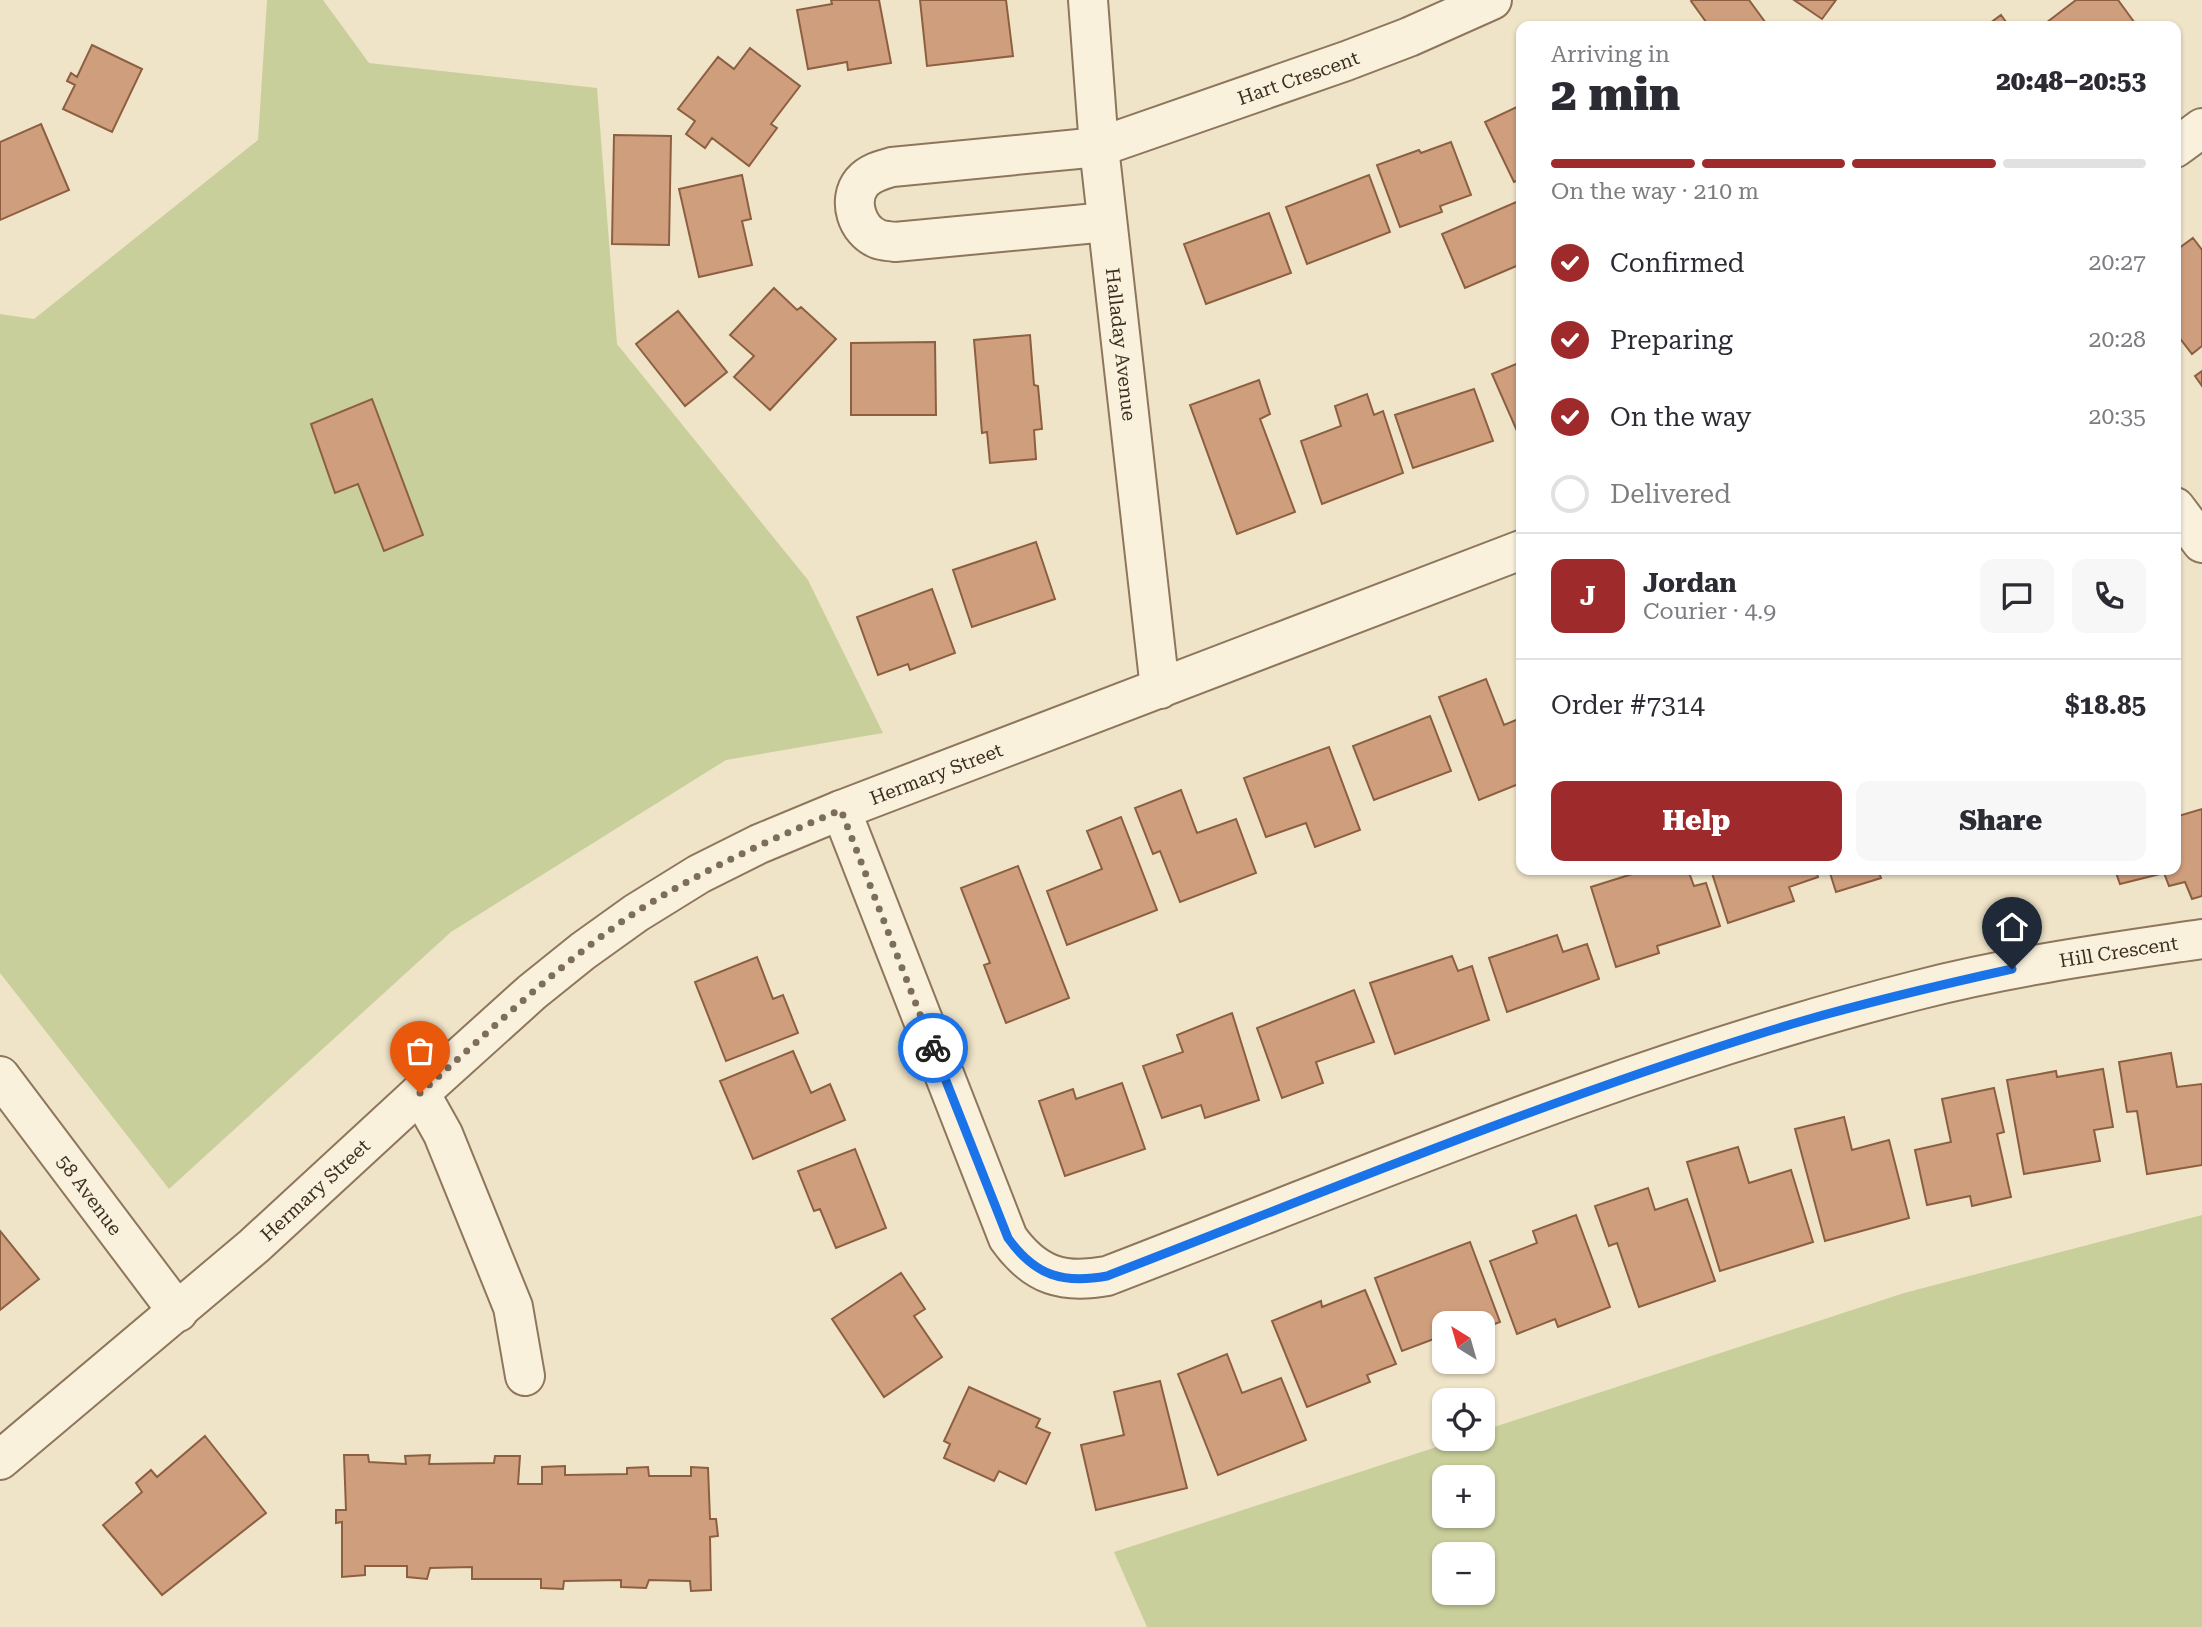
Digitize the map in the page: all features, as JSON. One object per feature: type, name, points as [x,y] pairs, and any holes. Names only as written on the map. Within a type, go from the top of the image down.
[{"type":"street","name":"Halladay Avenue","points":[[1088,0],[1099,147],[1160,689]]},
{"type":"street","name":"Hart Crescent","points":[[1107,222],[895,242],[880,240],[860,225],[855,210],[856,195],[861,183],[874,172],[892,167],[1099,147],[1346,61],[1409,37],[1492,0]]},
{"type":"street","points":[[2181,144],[2202,128]]},
{"type":"street","points":[[2181,515],[2202,544]]},
{"type":"street","name":"Hermary Street","points":[[0,1460],[254,1246],[533,992],[583,951],[636,913],[699,874],[759,844],[841,810],[1516,553]]},
{"type":"street","name":"Hill Crescent","points":[[841,810],[1008,1238],[1020,1255],[1033,1265],[1066,1280],[1107,1276],[1565,1100],[1758,1034],[1960,980],[2100,953],[2202,939]]},
{"type":"street","name":"58 Avenue","points":[[0,1077],[178,1312]]},
{"type":"street","points":[[420,1093],[443,1134],[513,1307],[524,1376]]},
{"type":"green space","points":[[267,0],[323,0],[369,63],[597,88],[617,344],[808,580],[883,733],[726,760],[451,932],[169,1189],[0,973],[0,314],[34,319],[258,140]]},
{"type":"green space","points":[[2202,1215],[2202,1627],[1147,1627],[1114,1552],[1432,1448],[1432,1451],[1495,1451],[1495,1427],[1904,1293]]},
{"type":"building","points":[[831,0],[879,0],[891,63],[848,70],[847,62],[808,69],[797,10],[832,4]]},
{"type":"building","points":[[920,0],[1006,0],[1013,56],[927,66]]},
{"type":"building","points":[[1749,0],[1764,21],[1705,21],[1691,1]]},
{"type":"building","points":[[1794,0],[1836,0],[1822,19]]},
{"type":"building","points":[[2076,0],[2118,0],[2133,21],[2049,21]]},
{"type":"building","points":[[2001,15],[2005,21],[1993,21]]},
{"type":"building","points":[[92,45],[142,69],[112,132],[63,109],[75,85],[67,81],[71,73],[77,77]]},
{"type":"building","points":[[750,48],[800,86],[771,124],[777,128],[749,166],[712,138],[705,148],[686,134],[695,121],[678,109],[718,57],[734,69]]},
{"type":"building","points":[[1516,107],[1516,181],[1514,182],[1485,122]]},
{"type":"building","points":[[41,124],[69,190],[0,220],[0,142]]},
{"type":"building","points":[[614,135],[671,136],[669,245],[612,244]]},
{"type":"building","points":[[1451,142],[1471,195],[1440,206],[1442,212],[1400,227],[1377,165]]},
{"type":"building","points":[[742,175],[751,219],[742,221],[752,265],[699,277],[679,189]]},
{"type":"building","points":[[1369,175],[1390,232],[1307,264],[1286,207]]},
{"type":"building","points":[[1516,202],[1516,266],[1465,288],[1442,234]]},
{"type":"building","points":[[1269,213],[1291,273],[1206,304],[1184,244]]},
{"type":"building","points":[[2193,238],[2202,250],[2202,346],[2192,354],[2181,340],[2181,247]]},
{"type":"building","points":[[774,288],[797,310],[801,307],[836,339],[770,410],[734,377],[754,356],[730,335]]},
{"type":"building","points":[[678,311],[727,372],[685,406],[636,344]]},
{"type":"building","points":[[1030,335],[1034,385],[1038,386],[1042,429],[1034,430],[1036,459],[990,463],[987,432],[982,433],[974,340]]},
{"type":"building","points":[[935,342],[936,415],[851,415],[851,343]]},
{"type":"building","points":[[1516,364],[1516,429],[1492,374]]},
{"type":"building","points":[[2202,371],[2202,386],[2195,376]]},
{"type":"building","points":[[1259,380],[1270,414],[1260,419],[1295,512],[1237,534],[1190,405]]},
{"type":"building","points":[[1474,389],[1493,441],[1413,468],[1395,415]]},
{"type":"building","points":[[1367,394],[1374,415],[1383,411],[1403,473],[1322,504],[1301,441],[1341,426],[1335,406]]},
{"type":"building","points":[[372,399],[423,535],[384,551],[358,484],[335,493],[311,424]]},
{"type":"building","points":[[1036,542],[1055,599],[972,627],[953,570]]},
{"type":"building","points":[[932,589],[955,653],[910,670],[908,664],[878,675],[857,617]]},
{"type":"building","points":[[1486,679],[1504,725],[1516,720],[1516,785],[1479,800],[1439,697]]},
{"type":"building","points":[[1430,716],[1451,771],[1374,800],[1353,746]]},
{"type":"building","points":[[1329,747],[1360,830],[1315,847],[1306,823],[1266,837],[1244,778]]},
{"type":"building","points":[[1181,790],[1197,833],[1236,819],[1256,873],[1180,902],[1160,851],[1153,854],[1135,808]]},
{"type":"building","points":[[2202,809],[2202,896],[2192,899],[2185,882],[2169,886],[2165,875],[2181,875],[2181,815]]},
{"type":"building","points":[[1121,817],[1157,910],[1067,945],[1047,891],[1102,869],[1087,831]]},
{"type":"building","points":[[1018,866],[1069,998],[1006,1023],[984,965],[990,963],[961,888]]},
{"type":"building","points":[[1629,875],[1690,875],[1694,886],[1706,883],[1720,926],[1657,946],[1659,953],[1616,967],[1591,887]]},
{"type":"building","points":[[1713,875],[1817,875],[1789,887],[1794,901],[1728,923]]},
{"type":"building","points":[[1831,875],[1880,875],[1881,878],[1836,892]]},
{"type":"building","points":[[2117,875],[2156,875],[2120,884]]},
{"type":"building","points":[[1557,935],[1563,952],[1587,944],[1599,979],[1507,1012],[1489,958]]},
{"type":"building","points":[[1452,956],[1458,971],[1472,966],[1489,1020],[1395,1054],[1370,983]]},
{"type":"building","points":[[757,957],[773,999],[783,995],[798,1033],[726,1061],[695,982]]},
{"type":"building","points":[[1354,990],[1374,1042],[1316,1062],[1323,1083],[1282,1098],[1257,1028]]},
{"type":"building","points":[[1232,1013],[1259,1100],[1205,1118],[1201,1105],[1162,1118],[1143,1066],[1183,1052],[1177,1035]]},
{"type":"building","points":[[793,1051],[811,1093],[830,1084],[845,1120],[753,1159],[720,1081]]},
{"type":"building","points":[[2171,1053],[2177,1087],[2202,1084],[2202,1165],[2147,1174],[2137,1111],[2127,1112],[2119,1062]]},
{"type":"building","points":[[2103,1069],[2113,1127],[2094,1130],[2100,1161],[2024,1174],[2007,1080],[2056,1071],[2057,1077]]},
{"type":"building","points":[[1122,1083],[1145,1149],[1065,1176],[1039,1101],[1073,1089],[1076,1099]]},
{"type":"building","points":[[1994,1088],[2004,1132],[1997,1134],[2011,1197],[1972,1206],[1970,1196],[1927,1205],[1915,1150],[1951,1142],[1942,1099]]},
{"type":"building","points":[[1844,1117],[1852,1150],[1889,1140],[1909,1218],[1825,1241],[1795,1129]]},
{"type":"building","points":[[1738,1147],[1749,1183],[1791,1170],[1813,1242],[1720,1271],[1687,1162]]},
{"type":"building","points":[[855,1149],[886,1228],[836,1248],[820,1209],[814,1211],[798,1171]]},
{"type":"building","points":[[1648,1188],[1655,1210],[1687,1199],[1715,1281],[1639,1307],[1617,1243],[1609,1246],[1595,1206]]},
{"type":"building","points":[[1576,1215],[1610,1307],[1558,1327],[1555,1319],[1517,1334],[1490,1261],[1537,1243],[1533,1231]]},
{"type":"building","points":[[0,1231],[39,1279],[0,1310]]},
{"type":"building","points":[[1470,1242],[1500,1322],[1495,1324],[1495,1311],[1432,1311],[1432,1340],[1402,1351],[1375,1278]]},
{"type":"building","points":[[901,1273],[925,1309],[914,1316],[942,1357],[884,1397],[832,1319]]},
{"type":"building","points":[[1365,1290],[1396,1364],[1367,1375],[1370,1382],[1307,1407],[1272,1321],[1321,1301],[1322,1307]]},
{"type":"building","points":[[1227,1354],[1242,1393],[1281,1378],[1306,1440],[1218,1475],[1178,1374]]},
{"type":"building","points":[[1160,1381],[1187,1488],[1096,1510],[1081,1445],[1124,1435],[1114,1392]]},
{"type":"building","points":[[969,1387],[1040,1419],[1036,1427],[1050,1433],[1026,1484],[999,1471],[994,1481],[944,1458],[950,1444],[944,1441]]},
{"type":"building","points":[[205,1436],[266,1513],[162,1595],[103,1525],[142,1492],[136,1483],[151,1470],[157,1477]]},
{"type":"building","points":[[344,1455],[368,1455],[369,1462],[406,1464],[405,1456],[430,1455],[429,1464],[494,1463],[495,1456],[520,1456],[518,1484],[542,1484],[542,1467],[565,1466],[565,1475],[627,1474],[627,1468],[648,1467],[649,1476],[691,1476],[691,1467],[708,1468],[710,1519],[716,1519],[718,1536],[710,1537],[711,1590],[691,1591],[690,1581],[649,1580],[646,1588],[621,1587],[621,1580],[564,1581],[563,1589],[541,1588],[541,1579],[472,1579],[472,1567],[430,1568],[427,1579],[407,1577],[407,1566],[365,1566],[365,1575],[342,1577],[342,1522],[336,1523],[336,1510],[346,1510]]},
{"type":"way so far","points":[[420,1093],[533,992],[583,951],[636,913],[699,874],[759,844],[841,810],[933,1048]]},
{"type":"route","points":[[933,1048],[1008,1238],[1020,1255],[1033,1265],[1066,1280],[1086,1280],[1107,1276],[1565,1100],[1658,1067],[1840,1010],[2012,969]]}]
